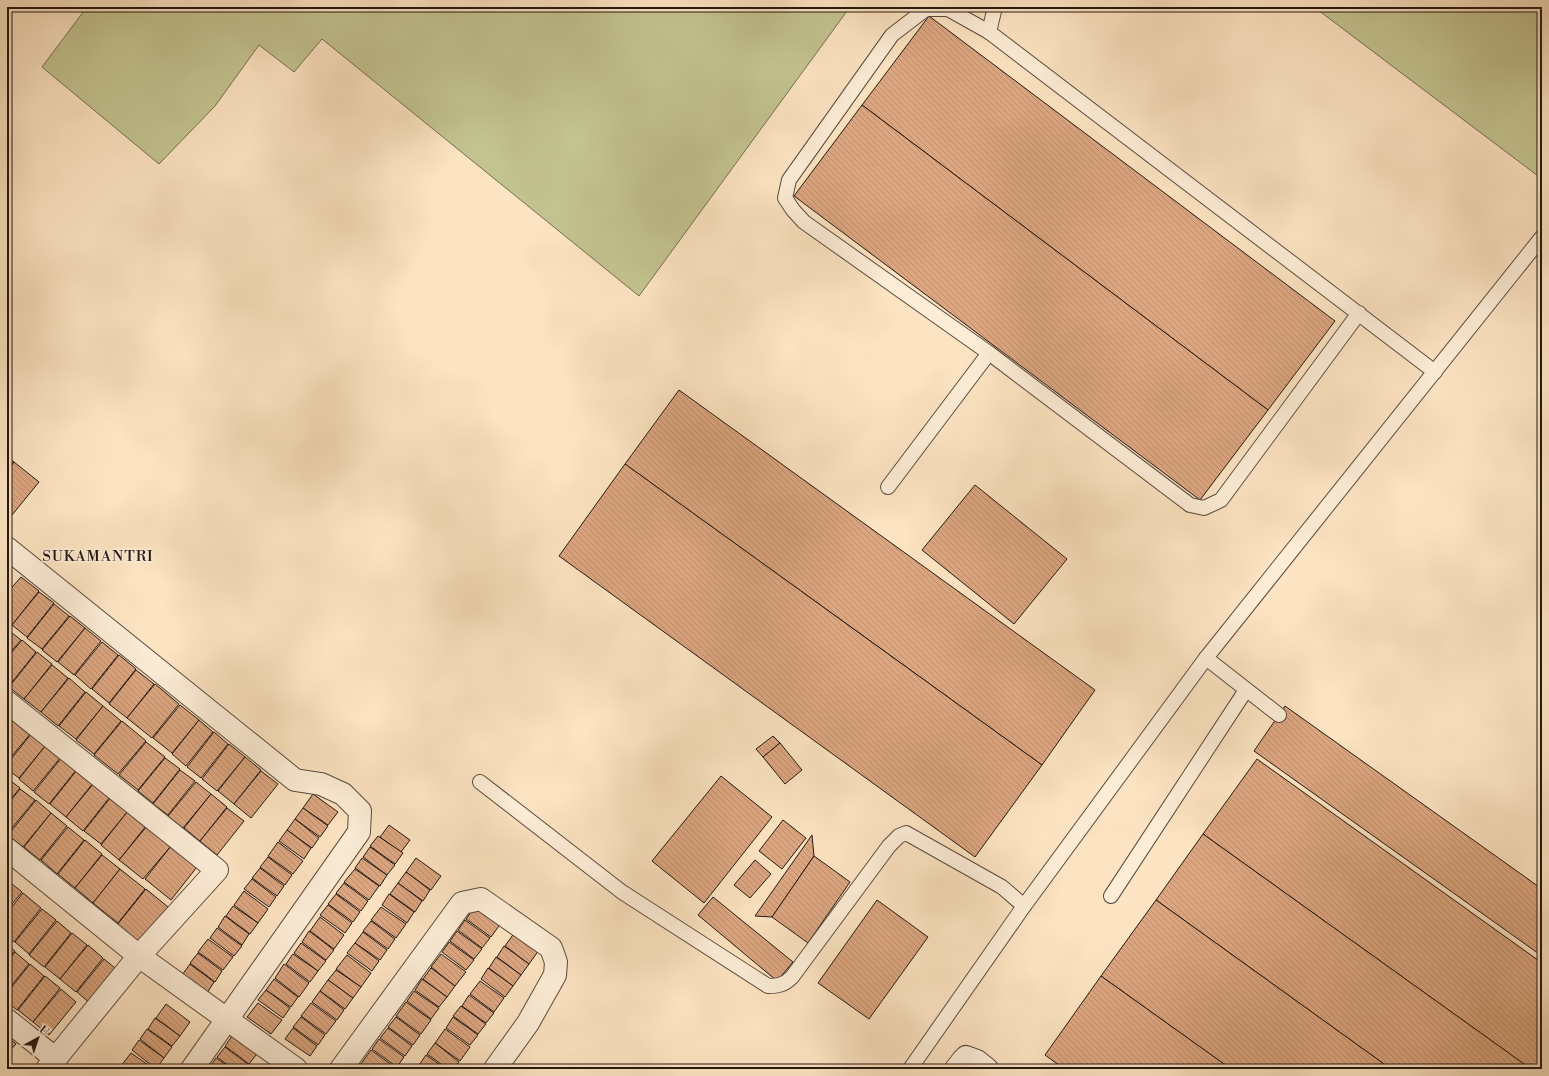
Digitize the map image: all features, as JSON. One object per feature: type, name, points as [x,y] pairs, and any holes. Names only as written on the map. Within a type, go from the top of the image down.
[{"type":"street","points":[[11,558],[295,780],[320,784],[343,794],[360,811],[359,832],[228,1020],[192,1069]]},
{"type":"street","points":[[7,702],[217,870],[139,956],[51,1064],[7,1020]]},
{"type":"street","points":[[7,849],[139,956],[296,1069]]},
{"type":"street","points":[[342,1069],[462,903],[481,899],[551,948],[556,962],[555,975],[528,1023],[496,1069]]},
{"type":"street","points":[[959,1064],[966,1057],[987,1069]]},
{"type":"lane","points":[[989,32],[995,7]]},
{"type":"lane","points":[[1359,313],[1221,500],[1204,508],[1190,505],[989,353],[804,222],[785,198],[789,180],[892,36],[926,9],[948,9],[989,32],[1359,313],[1435,372]]},
{"type":"lane","points":[[910,1069],[1024,906],[1206,658],[1542,237]]},
{"type":"lane","points":[[888,487],[989,353]]},
{"type":"lane","points":[[1206,658],[1279,715]]},
{"type":"lane","points":[[1111,896],[1246,690]]},
{"type":"lane","points":[[480,782],[622,892],[768,986],[778,986],[786,983],[792,977],[890,846],[899,836],[906,833],[1002,888],[1024,906]]},
{"type":"green space","points":[[87,7],[850,7],[639,296],[322,39],[294,72],[259,45],[215,106],[159,164],[42,67]]},
{"type":"green space","points":[[1314,7],[1542,7],[1542,179]]},
{"type":"building","points":[[929,16],[1335,321],[1268,410],[862,105]]},
{"type":"building","points":[[862,105],[1268,410],[1200,500],[794,196]]},
{"type":"building","points":[[679,390],[1095,690],[1042,765],[625,464]]},
{"type":"building","points":[[7,456],[14,462],[7,470]]},
{"type":"building","points":[[14,462],[39,482],[12,515],[7,511],[7,471]]},
{"type":"building","points":[[625,464],[1042,765],[975,857],[559,556]]},
{"type":"building","points":[[975,485],[1067,559],[1014,624],[922,550]]},
{"type":"building","points":[[21,577],[39,591],[12,625],[7,620],[7,593]]},
{"type":"building","points":[[39,592],[54,603],[27,637],[12,625]]},
{"type":"building","points":[[54,604],[69,616],[42,649],[27,638]]},
{"type":"building","points":[[70,616],[85,628],[57,662],[42,650]]},
{"type":"building","points":[[85,628],[101,641],[74,675],[58,662]]},
{"type":"building","points":[[7,629],[21,640],[7,656]]},
{"type":"building","points":[[22,640],[36,652],[9,686],[7,685],[7,658]]},
{"type":"building","points":[[102,642],[118,655],[91,689],[75,675]]},
{"type":"building","points":[[37,652],[52,664],[24,699],[9,687]]},
{"type":"building","points":[[119,655],[136,669],[109,703],[92,689]]},
{"type":"building","points":[[52,665],[68,678],[41,712],[24,699]]},
{"type":"building","points":[[136,670],[154,684],[127,718],[109,704]]},
{"type":"building","points":[[69,678],[85,692],[58,726],[41,712]]},
{"type":"building","points":[[155,684],[179,704],[152,738],[127,718]]},
{"type":"building","points":[[86,692],[103,706],[76,739],[59,726]]},
{"type":"building","points":[[180,705],[199,720],[172,753],[153,738]]},
{"type":"building","points":[[103,706],[121,721],[94,754],[76,740]]},
{"type":"building","points":[[1285,706],[1542,889],[1542,956],[1254,751]]},
{"type":"building","points":[[12,718],[31,733],[7,762],[7,724]]},
{"type":"building","points":[[199,720],[213,732],[186,766],[172,754]]},
{"type":"building","points":[[122,721],[146,741],[118,774],[94,755]]},
{"type":"building","points":[[214,732],[228,744],[201,778],[187,767]]},
{"type":"building","points":[[32,733],[46,745],[19,778],[7,769],[7,764]]},
{"type":"building","points":[[773,736],[780,743],[763,757],[756,749]]},
{"type":"building","points":[[146,742],[165,757],[138,790],[119,775]]},
{"type":"building","points":[[780,743],[802,770],[785,784],[763,757]]},
{"type":"building","points":[[229,744],[245,757],[217,791],[202,779]]},
{"type":"building","points":[[46,745],[61,757],[33,791],[19,779]]},
{"type":"building","points":[[62,757],[77,769],[49,804],[34,792]]},
{"type":"building","points":[[245,757],[261,770],[234,804],[218,791]]},
{"type":"building","points":[[165,758],[180,769],[153,803],[138,791]]},
{"type":"building","points":[[1257,759],[1542,963],[1542,1069],[1531,1069],[1203,834]]},
{"type":"building","points":[[77,770],[93,783],[66,817],[50,804]]},
{"type":"building","points":[[180,770],[195,781],[168,815],[153,804]]},
{"type":"building","points":[[261,771],[278,784],[251,818],[234,804]]},
{"type":"building","points":[[721,776],[772,817],[704,903],[652,861]]},
{"type":"building","points":[[7,778],[20,788],[7,804]]},
{"type":"building","points":[[196,782],[211,794],[183,828],[168,816]]},
{"type":"building","points":[[94,783],[110,797],[83,831],[66,817]]},
{"type":"building","points":[[20,789],[35,800],[7,834],[7,805]]},
{"type":"building","points":[[211,794],[227,807],[200,841],[184,828]]},
{"type":"building","points":[[313,794],[338,812],[328,825],[303,808]]},
{"type":"building","points":[[111,797],[128,811],[101,844],[84,831]]},
{"type":"building","points":[[36,800],[51,813],[23,847],[8,835]]},
{"type":"building","points":[[227,808],[244,821],[217,855],[200,841]]},
{"type":"building","points":[[303,808],[328,826],[320,837],[295,819]]},
{"type":"building","points":[[128,811],[146,826],[119,860],[101,845]]},
{"type":"building","points":[[51,813],[67,826],[40,860],[24,847]]},
{"type":"building","points":[[295,819],[319,838],[312,848],[287,830]]},
{"type":"building","points":[[783,820],[806,838],[782,869],[759,851]]},
{"type":"building","points":[[389,825],[410,840],[401,852],[380,837]]},
{"type":"building","points":[[147,826],[171,846],[143,879],[119,860]]},
{"type":"building","points":[[68,827],[84,840],[57,874],[41,860]]},
{"type":"building","points":[[287,830],[311,848],[304,859],[279,841]]},
{"type":"building","points":[[1203,834],[1531,1069],[1391,1069],[1156,900]]},
{"type":"building","points":[[812,835],[814,856],[772,917],[755,916]]},
{"type":"building","points":[[378,836],[403,853],[395,864],[370,846]]},
{"type":"building","points":[[85,840],[102,854],[75,888],[58,874]]},
{"type":"building","points":[[278,842],[303,861],[293,874],[268,856]]},
{"type":"building","points":[[171,846],[197,867],[171,900],[145,879]]},
{"type":"building","points":[[370,847],[395,865],[387,875],[363,857]]},
{"type":"building","points":[[102,855],[120,869],[93,903],[75,888]]},
{"type":"building","points":[[814,856],[850,882],[808,943],[772,917]]},
{"type":"building","points":[[268,857],[292,875],[285,885],[260,867]]},
{"type":"building","points":[[362,858],[387,875],[380,886],[355,868]]},
{"type":"building","points":[[416,858],[441,876],[431,890],[406,872]]},
{"type":"building","points":[[755,860],[771,874],[750,898],[734,885]]},
{"type":"building","points":[[260,868],[284,886],[277,896],[252,878]]},
{"type":"building","points":[[120,869],[145,889],[118,923],[93,903]]},
{"type":"building","points":[[355,869],[379,886],[369,900],[344,882]]},
{"type":"building","points":[[406,872],[430,890],[423,901],[398,883]]},
{"type":"building","points":[[252,879],[276,897],[269,907],[244,889]]},
{"type":"building","points":[[7,880],[22,892],[7,910]]},
{"type":"building","points":[[344,883],[368,901],[361,911],[336,893]]},
{"type":"building","points":[[398,883],[422,901],[415,912],[390,894]]},
{"type":"building","points":[[146,889],[168,907],[139,942],[117,925]]},
{"type":"building","points":[[244,891],[268,909],[258,923],[234,905]]},
{"type":"building","points":[[23,893],[41,908],[14,942],[7,936],[7,913]]},
{"type":"building","points":[[336,894],[360,912],[353,922],[328,904]]},
{"type":"building","points":[[389,894],[414,912],[407,923],[382,905]]},
{"type":"building","points":[[713,897],[793,962],[777,981],[698,915]]},
{"type":"building","points":[[877,900],[928,937],[869,1019],[818,983]]},
{"type":"building","points":[[1156,900],[1391,1069],[1231,1069],[1101,976]]},
{"type":"building","points":[[328,905],[352,923],[345,933],[320,915]]},
{"type":"building","points":[[476,905],[501,923],[491,937],[466,919]]},
{"type":"building","points":[[233,906],[258,923],[250,934],[226,916]]},
{"type":"building","points":[[381,907],[406,924],[396,938],[371,920]]},
{"type":"building","points":[[42,909],[56,920],[29,954],[15,942]]},
{"type":"building","points":[[225,916],[249,934],[242,945],[218,927]]},
{"type":"building","points":[[320,917],[344,935],[334,949],[310,931]]},
{"type":"building","points":[[465,920],[490,938],[482,948],[458,930]]},
{"type":"building","points":[[57,921],[71,933],[44,967],[29,955]]},
{"type":"building","points":[[371,921],[395,939],[388,949],[363,931]]},
{"type":"building","points":[[217,928],[242,946],[234,956],[210,938]]},
{"type":"building","points":[[309,931],[334,950],[326,960],[302,942]]},
{"type":"building","points":[[457,931],[482,949],[474,959],[450,941]]},
{"type":"building","points":[[363,932],[387,950],[380,960],[355,943]]},
{"type":"building","points":[[515,932],[539,950],[529,964],[505,946]]},
{"type":"building","points":[[72,933],[87,945],[60,979],[45,967]]},
{"type":"building","points":[[208,939],[233,957],[223,970],[198,952]]},
{"type":"building","points":[[449,942],[474,960],[466,970],[442,952]]},
{"type":"building","points":[[301,943],[326,961],[318,971],[294,953]]},
{"type":"building","points":[[355,943],[379,961],[372,971],[347,953]]},
{"type":"building","points":[[7,945],[15,951],[7,961]]},
{"type":"building","points":[[88,945],[103,958],[76,992],[60,979]]},
{"type":"building","points":[[504,946],[529,964],[521,975],[497,957]]},
{"type":"building","points":[[15,952],[29,964],[7,991],[7,962]]},
{"type":"building","points":[[198,953],[222,971],[215,982],[190,963]]},
{"type":"building","points":[[293,954],[318,971],[310,982],[286,964]]},
{"type":"building","points":[[441,954],[466,972],[455,986],[431,967]]},
{"type":"building","points":[[347,955],[371,973],[361,987],[336,969]]},
{"type":"building","points":[[496,957],[521,975],[513,986],[489,968]]},
{"type":"building","points":[[104,959],[121,973],[93,1006],[77,992]]},
{"type":"building","points":[[30,964],[44,976],[17,1010],[7,1002],[7,993]]},
{"type":"building","points":[[190,964],[214,982],[207,993],[182,975]]},
{"type":"building","points":[[284,964],[309,983],[299,997],[275,978]]},
{"type":"building","points":[[431,968],[455,986],[447,997],[423,979]]},
{"type":"building","points":[[488,968],[513,986],[505,997],[481,979]]},
{"type":"building","points":[[336,970],[361,987],[353,998],[328,980]]},
{"type":"building","points":[[45,976],[60,988],[33,1022],[18,1010]]},
{"type":"building","points":[[1101,976],[1231,1069],[1064,1069],[1045,1055]]},
{"type":"building","points":[[274,979],[298,997],[291,1007],[266,990]]},
{"type":"building","points":[[422,979],[447,997],[439,1007],[415,990]]},
{"type":"building","points":[[328,980],[353,998],[345,1009],[320,991]]},
{"type":"building","points":[[480,981],[504,998],[494,1012],[470,994]]},
{"type":"building","points":[[61,989],[76,1002],[49,1035],[33,1022]]},
{"type":"building","points":[[266,990],[290,1008],[283,1018],[258,1000]]},
{"type":"building","points":[[320,991],[344,1010],[337,1020],[312,1002]]},
{"type":"building","points":[[414,991],[439,1008],[431,1019],[407,1001]]},
{"type":"building","points":[[469,995],[494,1013],[486,1023],[462,1006]]},
{"type":"building","points":[[406,1002],[431,1020],[421,1034],[396,1016]]},
{"type":"building","points":[[258,1003],[282,1020],[271,1034],[247,1017]]},
{"type":"building","points":[[311,1003],[336,1021],[326,1034],[301,1016]]},
{"type":"building","points":[[166,1004],[190,1022],[180,1036],[156,1018]]},
{"type":"building","points":[[461,1006],[486,1024],[478,1034],[453,1016]]},
{"type":"building","points":[[301,1017],[325,1035],[318,1045],[293,1027]]},
{"type":"building","points":[[396,1017],[420,1035],[413,1045],[388,1027]]},
{"type":"building","points":[[453,1017],[478,1035],[470,1045],[446,1028]]},
{"type":"building","points":[[155,1018],[180,1036],[172,1046],[148,1029]]},
{"type":"building","points":[[293,1028],[317,1046],[310,1056],[285,1039]]},
{"type":"building","points":[[388,1028],[412,1046],[405,1056],[380,1038]]},
{"type":"building","points":[[147,1029],[172,1047],[164,1058],[140,1039]]},
{"type":"building","points":[[445,1029],[470,1047],[460,1061],[435,1043]]},
{"type":"building","points":[[235,1032],[260,1050],[249,1064],[225,1046]]},
{"type":"building","points":[[7,1037],[16,1044],[7,1054]]},
{"type":"building","points":[[379,1039],[404,1057],[397,1067],[372,1049]]},
{"type":"building","points":[[139,1040],[164,1058],[156,1069],[132,1050]]},
{"type":"building","points":[[435,1043],[459,1062],[454,1069],[448,1069],[427,1054]]},
{"type":"building","points":[[225,1047],[249,1065],[246,1069],[233,1069],[217,1057]]},
{"type":"building","points":[[371,1050],[396,1068],[368,1069],[361,1064]]},
{"type":"building","points":[[131,1053],[154,1069],[125,1069],[121,1066]]},
{"type":"building","points":[[426,1055],[446,1069],[425,1069],[419,1065]]},
{"type":"building","points":[[216,1058],[232,1069],[210,1069],[209,1068]]},
{"type":"building","points":[[360,1064],[367,1069],[357,1069]]},
{"type":"district","name":"SUKAMANTRI","points":[[98,556]]}]
